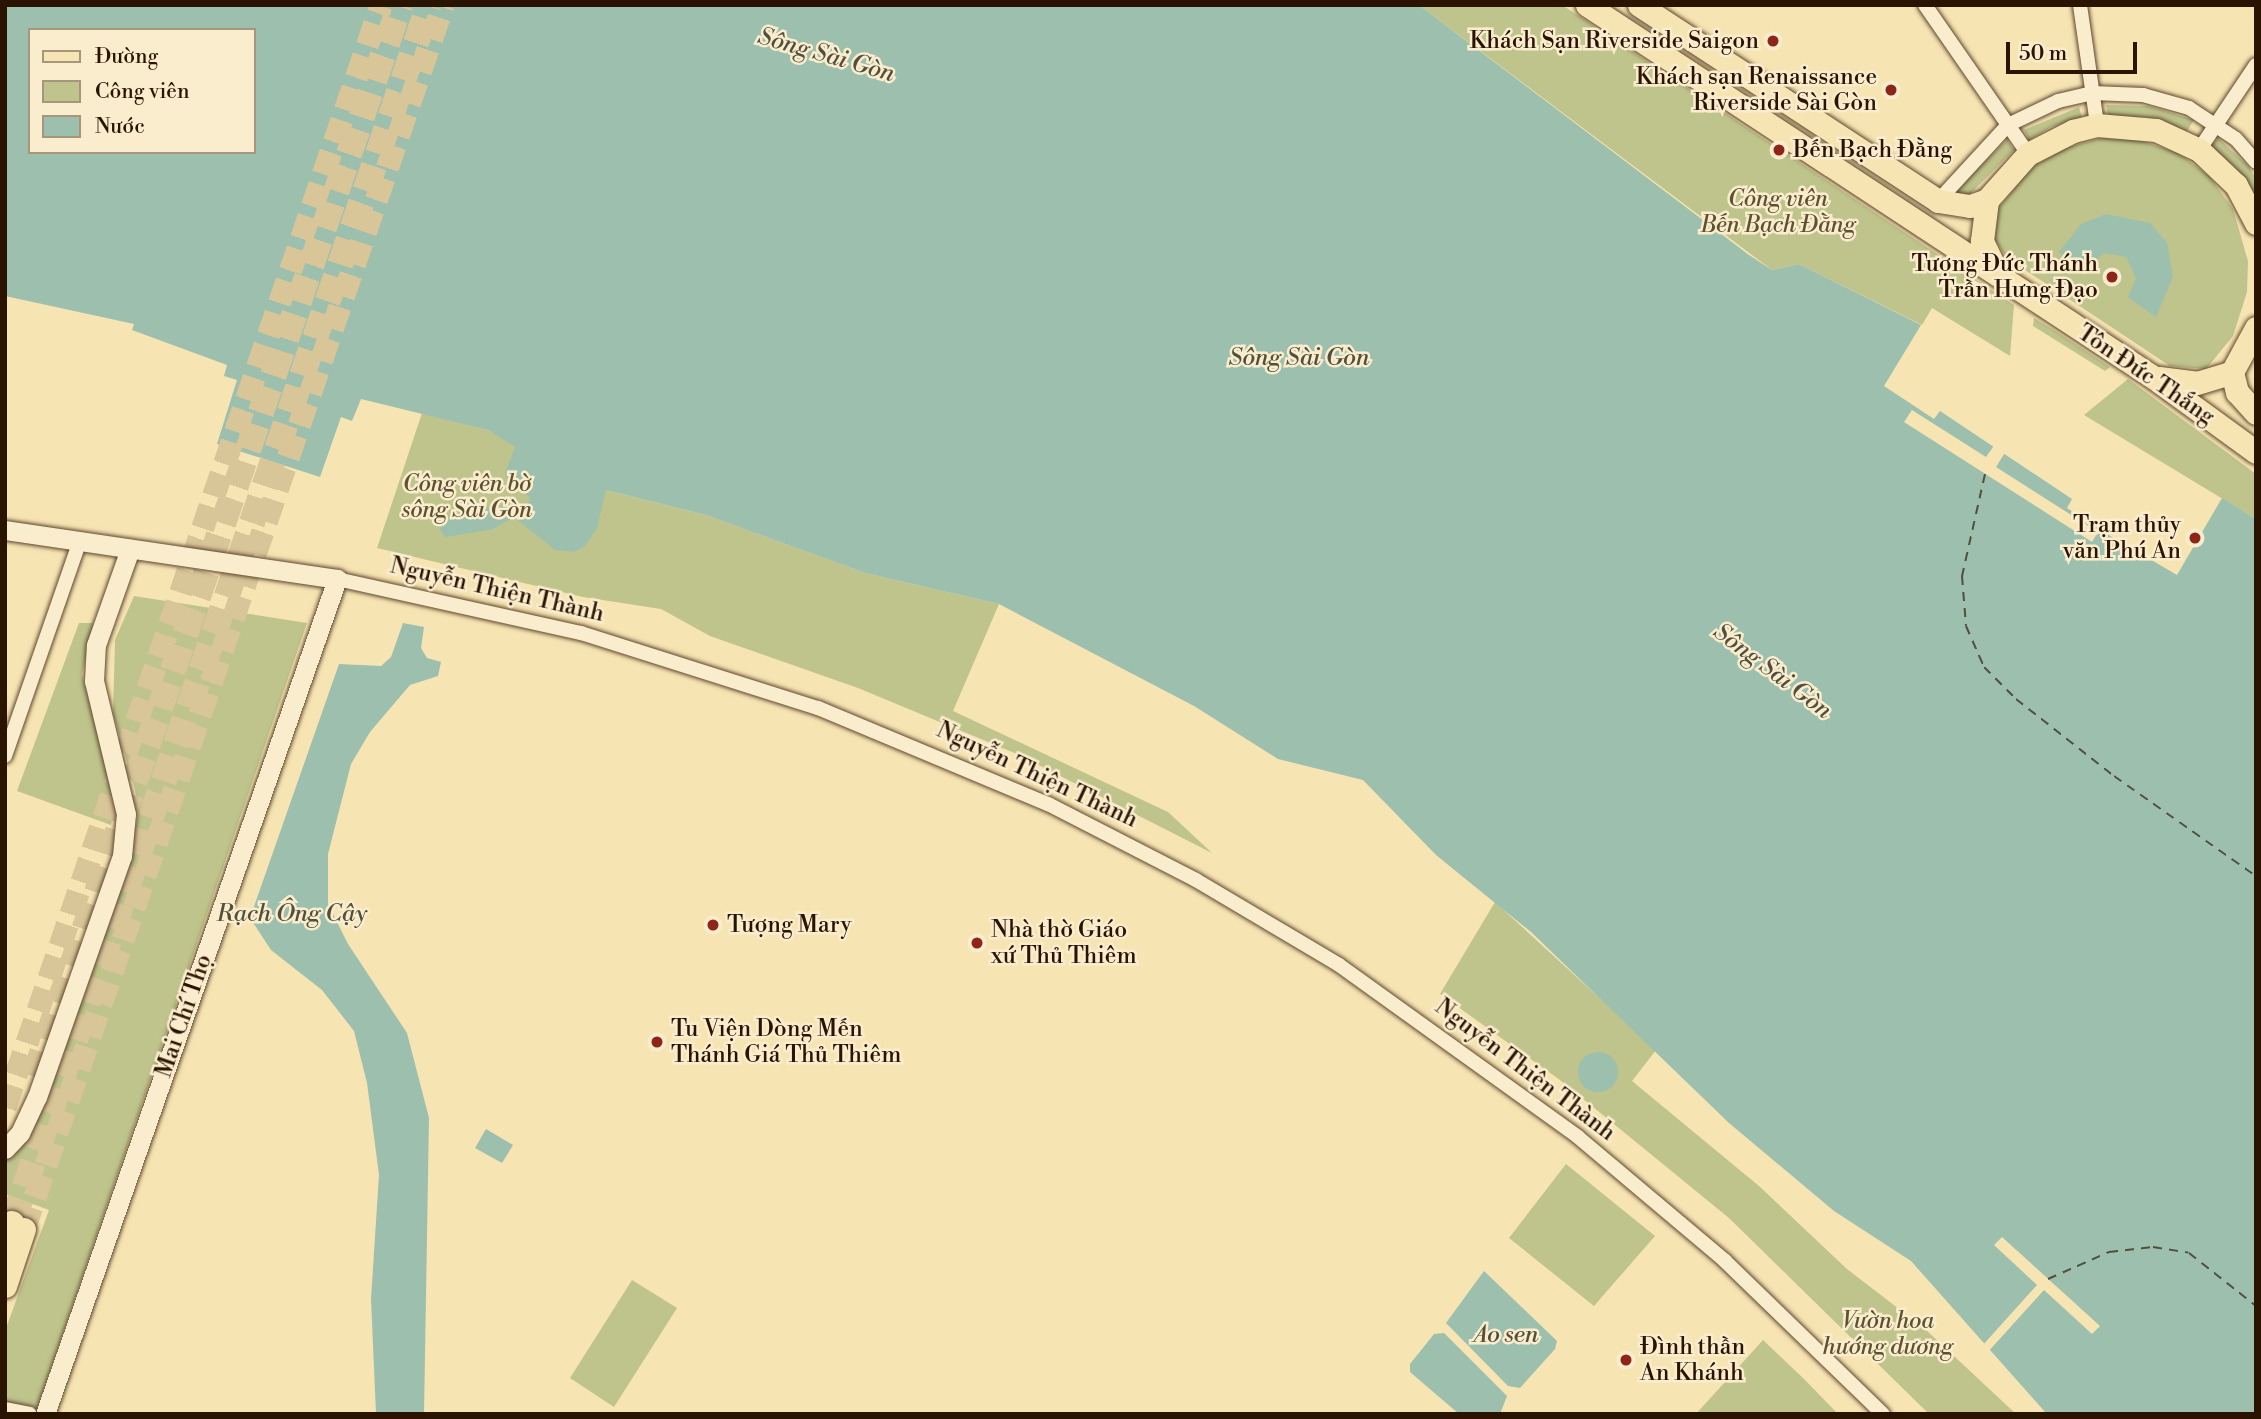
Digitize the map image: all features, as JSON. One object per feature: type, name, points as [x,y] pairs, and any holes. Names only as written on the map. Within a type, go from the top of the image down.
[{"type":"main road","name":"Tôn Đức Thắng","points":[[1587,5],[2153,377],[2256,452]]},
{"type":"main road","points":[[1639,5],[1938,201],[1970,206],[1987,200]]},
{"type":"main road","points":[[1999,277],[1982,241],[1981,218],[1987,200],[2028,154],[2073,131],[2097,125],[2146,128],[2199,150],[2236,186],[2256,223]]},
{"type":"main road","points":[[2153,377],[2197,383],[2232,372],[2256,328]]},
{"type":"main road","name":"Tôn Đức Thắng","points":[[2232,372],[2237,392],[2256,413]]},
{"type":"main road","points":[[5,1286],[14,1233]]},
{"type":"street","points":[[1926,5],[2028,154]]},
{"type":"street","points":[[2080,5],[2097,125]]},
{"type":"street","points":[[2199,150],[2256,65]]},
{"type":"street","points":[[1938,201],[2008,125],[2058,101],[2092,93],[2118,92],[2165,100],[2216,124],[2256,162]]},
{"type":"street","name":"Nguyễn Thiện Thành","points":[[5,530],[337,579],[581,633],[818,708],[1035,799],[1196,880],[1339,965],[1578,1138],[1725,1261],[1883,1414]]},
{"type":"street","points":[[5,756],[80,541]]},
{"type":"street","points":[[5,1149],[20,1133],[37,1097],[122,856],[126,814],[94,681],[96,645],[130,549]]},
{"type":"street","name":"Mai Chí Thọ","points":[[45,1414],[337,579]]},
{"type":"street","points":[[5,1409],[30,1414]]},
{"type":"green space","name":"Công viên Bến Bạch Đằng","points":[[1419,5],[1562,5],[2014,305],[2010,356],[1932,308],[1922,325],[1799,264],[1772,270]]},
{"type":"green space","points":[[2106,105],[2149,106],[2194,120],[2187,131],[2145,117],[2108,116]]},
{"type":"green space","points":[[2079,107],[2082,118],[2051,127],[2029,140],[2024,130]]},
{"type":"green space","points":[[2102,138],[2139,140],[2178,153],[2209,176],[2233,209],[2248,261],[2247,292],[2233,336],[2206,369],[2170,366],[2007,258],[1993,237],[1997,210],[2032,167],[2064,148]]},
{"type":"green space","points":[[2218,138],[2249,167],[2256,178],[2256,199],[2210,147]]},
{"type":"green space","points":[[2007,140],[2014,150],[1969,195],[1953,193]]},
{"type":"green space","points":[[2034,318],[2110,367],[2105,371],[2033,326]]},
{"type":"green space","points":[[2128,379],[2256,474],[2256,519],[2084,415]]},
{"type":"green space","name":"Công viên bờ sông Sài Gòn","points":[[422,413],[488,430],[606,490],[706,515],[865,573],[999,604],[953,711],[1168,812],[1212,853],[1017,754],[858,688],[710,636],[661,609],[583,597],[377,548]]},
{"type":"green space","points":[[134,596],[307,623],[35,1414],[5,1414],[5,1331],[49,1210],[5,1194],[5,1158],[20,1149],[41,1111],[133,845],[138,813],[135,789],[113,713],[115,640]]},
{"type":"green space","points":[[79,623],[93,623],[82,674],[115,802],[111,825],[17,791]]},
{"type":"green space","points":[[1495,902],[1656,1050],[1632,1081],[1759,1186],[1847,1269],[1925,1329],[2016,1414],[1929,1414],[1729,1218],[1560,1080],[1440,994]]},
{"type":"green space","points":[[1566,1164],[1655,1236],[1594,1306],[1509,1238]]},
{"type":"green space","points":[[632,1280],[677,1308],[614,1407],[570,1378]]},
{"type":"green space","name":"Vườn hoa hướng dương","points":[[1763,1340],[1804,1379],[1838,1414],[1696,1414]]},
{"type":"water","name":"Sông Sài Gòn","points":[[5,5],[1419,5],[1772,270],[1799,264],[1921,325],[1884,386],[1934,419],[1940,411],[2072,499],[2067,508],[2112,537],[2177,575],[2222,498],[2256,519],[2256,1414],[2047,1414],[1911,1261],[1834,1211],[1729,1123],[1531,932],[1436,855],[1363,780],[1278,759],[1194,706],[999,604],[865,573],[706,515],[606,490],[597,528],[585,546],[574,552],[555,550],[514,517],[493,529],[445,537],[438,526],[453,514],[529,502],[530,497],[510,483],[505,473],[515,447],[488,430],[361,399],[352,421],[341,417],[320,477],[217,444],[237,380],[224,376],[227,365],[132,330],[134,324],[5,296]]},
{"type":"water","points":[[2106,214],[2150,223],[2167,243],[2173,277],[2156,317],[2128,297],[2136,278],[2126,257],[2104,253],[2086,270],[2059,252],[2081,224]]},
{"type":"water","name":"Rạch Ông Cậy","points":[[403,623],[424,627],[421,648],[427,658],[441,662],[438,676],[410,685],[370,732],[351,764],[328,854],[328,904],[348,944],[407,1033],[429,1118],[424,1414],[376,1414],[371,1299],[379,1175],[367,1083],[354,1031],[322,990],[271,950],[250,918],[339,664],[381,666],[391,657]]},
{"type":"water","points":[[1598,1052],[1606,1053],[1612,1058],[1617,1064],[1617,1080],[1612,1086],[1606,1091],[1598,1092],[1590,1091],[1584,1086],[1579,1080],[1578,1072],[1579,1064],[1584,1058],[1590,1053]]},
{"type":"water","points":[[486,1129],[513,1145],[502,1163],[475,1148]]},
{"type":"water","name":"Ao sen","points":[[1484,1271],[1557,1341],[1555,1349],[1520,1388],[1508,1386],[1446,1323]]},
{"type":"water","name":"Ao sen","points":[[1444,1333],[1507,1396],[1500,1414],[1459,1414],[1410,1372],[1410,1364],[1434,1334]]},
{"type":"pier","points":[[1912,410],[1986,457],[1995,444],[2006,451],[1996,467],[2098,532],[2092,542],[1904,422]]},
{"type":"pier","points":[[2002,1237],[2100,1326],[2092,1334],[2044,1290],[1987,1353],[1982,1346],[2037,1285],[1994,1245]]},
{"type":"ferry route","points":[[1985,474],[1962,576],[1966,626],[1984,667],[2016,699],[2114,776],[2256,876]]},
{"type":"ferry route","points":[[2048,1279],[2109,1252],[2153,1247],[2189,1253],[2256,1306]]},
{"type":"tunnel","points":[[5,1107],[381,5]]},
{"type":"tunnel","points":[[34,1077],[400,5]]},
{"type":"tunnel","points":[[12,1224],[429,5]]},
{"type":"tunnel","points":[[24,1229],[443,5]]},
{"type":"place","name":"Khách Sạn Riverside Saigon","points":[[1773,41]]},
{"type":"place","name":"Khách sạn Renaissance Riverside Sài Gòn","points":[[1891,90]]},
{"type":"place","name":"Bến Bạch Đằng","points":[[1779,150]]},
{"type":"place","name":"Tượng Đức Thánh Trần Hưng Đạo","points":[[2112,277]]},
{"type":"place","name":"Trạm thủy văn Phú An","points":[[2195,538]]},
{"type":"place","name":"Tượng Mary","points":[[713,925]]},
{"type":"place","name":"Nhà thờ Giáo xứ Thủ Thiêm","points":[[977,943]]},
{"type":"place","name":"Tu Viện Dòng Mến Thánh Giá Thủ Thiêm","points":[[657,1042]]},
{"type":"place","name":"Đình thần An Khánh","points":[[1626,1360]]}]
